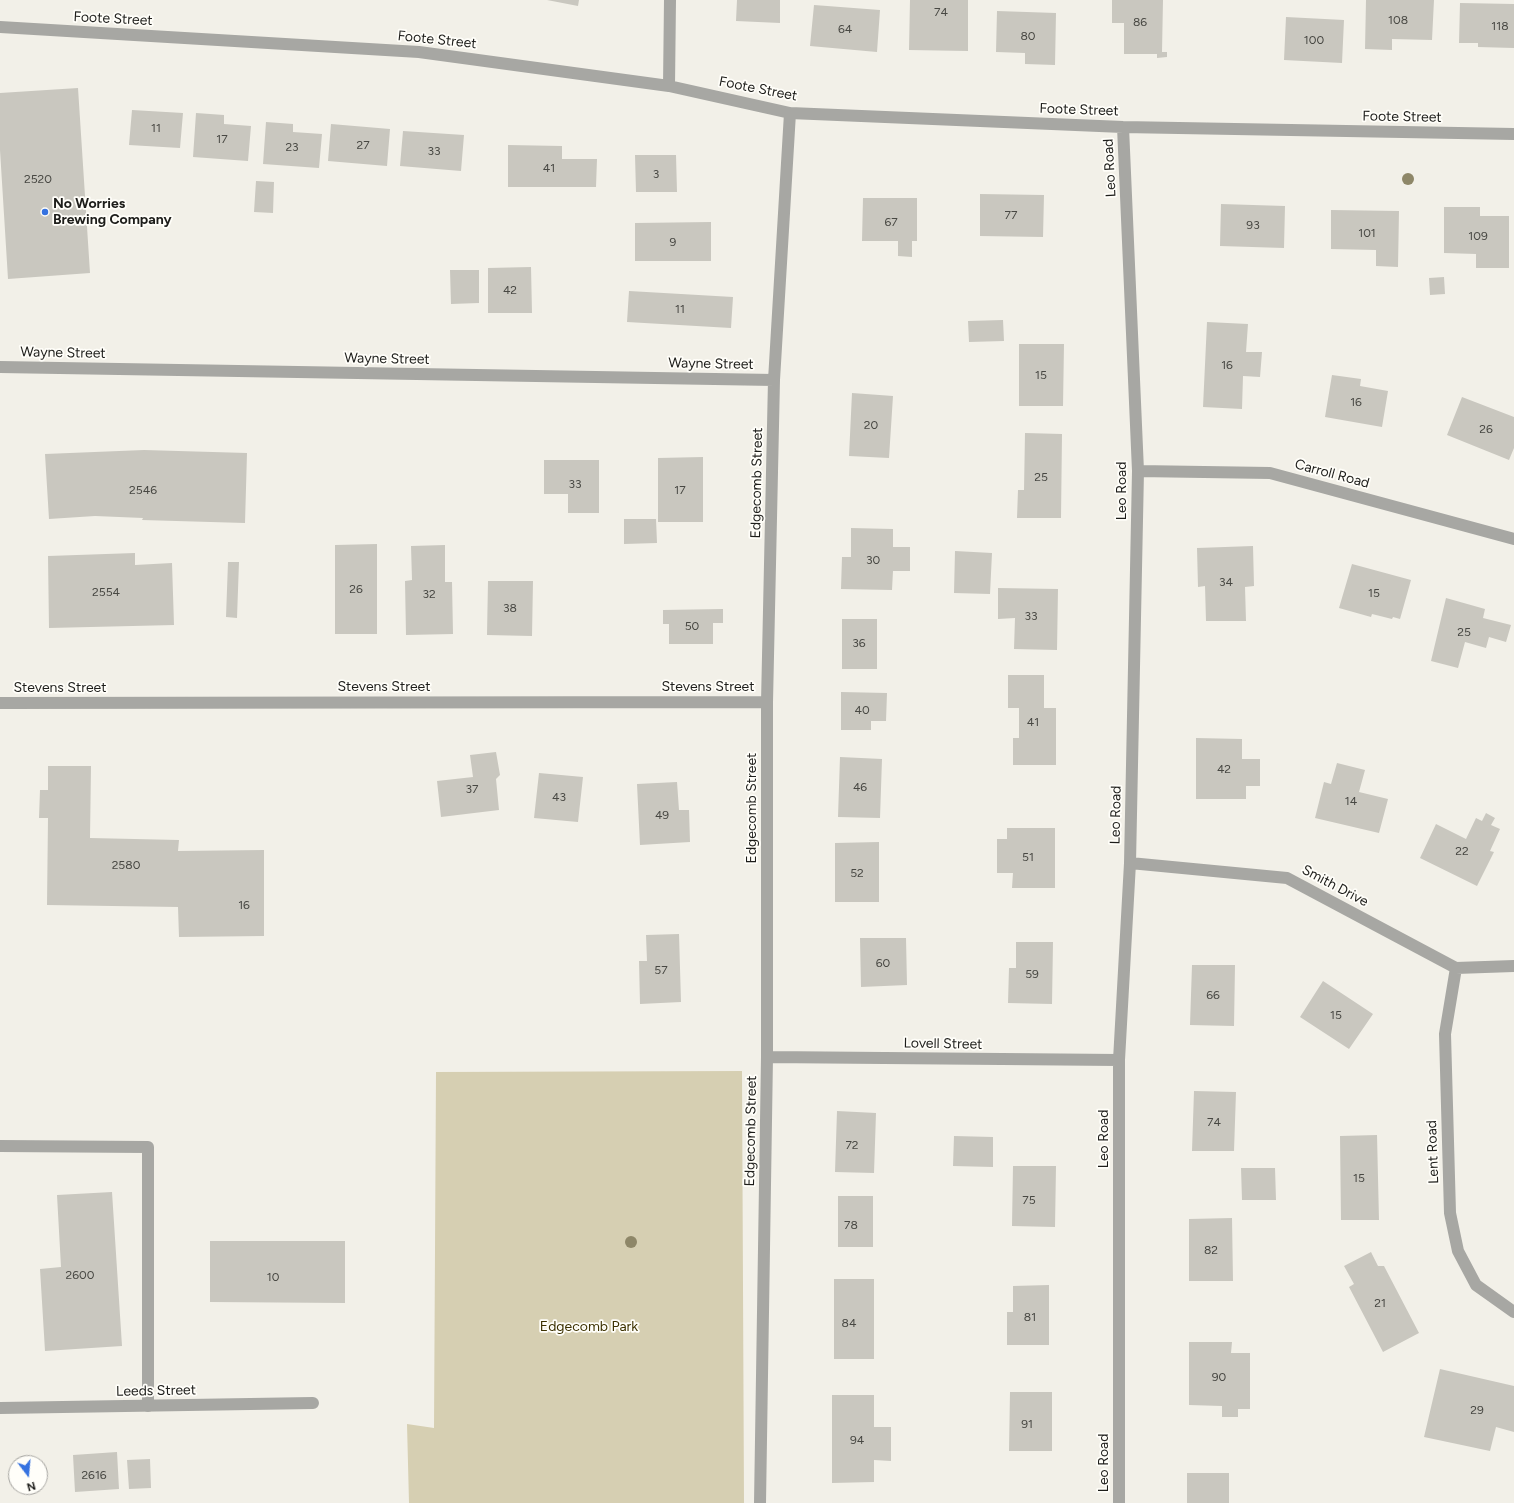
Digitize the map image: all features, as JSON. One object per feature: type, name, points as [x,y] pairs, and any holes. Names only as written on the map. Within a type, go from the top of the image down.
[{"type":"street","points":[[669,86],[670,0]]},
{"type":"street","name":"Foote Street","points":[[0,27],[419,52],[669,86],[790,113],[1123,127],[1514,134]]},
{"type":"street","name":"Edgecomb Street","points":[[760,1503],[767,1057],[767,702],[774,380],[790,113]]},
{"type":"street","name":"Leo Road","points":[[1120,1503],[1119,1060],[1130,862],[1138,471],[1123,127]]},
{"type":"street","name":"Wayne Street","points":[[0,367],[774,380]]},
{"type":"street","name":"Carroll Road","points":[[1138,471],[1270,473],[1514,539]]},
{"type":"street","name":"Stevens Street","points":[[0,703],[767,702]]},
{"type":"street","name":"Smith Drive","points":[[1130,862],[1287,878],[1456,968]]},
{"type":"street","points":[[1456,968],[1514,966]]},
{"type":"street","name":"Lent Road","points":[[1456,968],[1444,1034],[1450,1213],[1458,1251],[1476,1285],[1514,1312]]},
{"type":"street","name":"Lovell Street","points":[[767,1057],[1119,1060]]},
{"type":"street","points":[[0,1146],[148,1147],[148,1406]]},
{"type":"street","name":"Leeds Street","points":[[0,1408],[312,1402]]},
{"type":"green space","name":"Edgecomb Park","points":[[742,1071],[744,1503],[409,1503],[407,1424],[434,1428],[436,1072]]},
{"type":"building","points":[[547,0],[579,0],[578,6]]},
{"type":"building","points":[[737,0],[780,0],[780,23],[736,21]]},
{"type":"building","points":[[910,0],[968,0],[968,51],[909,50]]},
{"type":"building","points":[[1112,0],[1163,0],[1162,52],[1167,52],[1167,57],[1157,58],[1157,54],[1124,54],[1124,23],[1112,23]]},
{"type":"building","points":[[1366,0],[1434,0],[1432,40],[1392,39],[1392,50],[1365,49]]},
{"type":"building","points":[[1460,3],[1514,4],[1514,48],[1478,47],[1478,43],[1459,43]]},
{"type":"building","points":[[814,5],[880,10],[877,52],[810,46]]},
{"type":"building","points":[[997,11],[1056,13],[1055,65],[1025,64],[1025,53],[996,52]]},
{"type":"building","points":[[1286,17],[1344,20],[1342,63],[1284,60]]},
{"type":"building","name":"No Worries Brewing Company","points":[[78,88],[90,273],[8,279],[0,150],[0,93]]},
{"type":"building","points":[[132,110],[183,113],[180,148],[129,145]]},
{"type":"building","points":[[196,113],[224,115],[224,124],[251,126],[248,161],[193,157]]},
{"type":"building","points":[[266,122],[293,124],[293,132],[322,134],[319,168],[263,164]]},
{"type":"building","points":[[331,124],[390,129],[387,166],[328,161]]},
{"type":"building","points":[[403,131],[464,135],[461,171],[400,166]]},
{"type":"building","points":[[508,145],[562,146],[562,159],[597,159],[596,187],[508,187]]},
{"type":"building","points":[[635,155],[676,155],[677,192],[636,192]]},
{"type":"building","points":[[256,181],[274,182],[273,213],[254,212]]},
{"type":"building","points":[[980,194],[1044,195],[1043,237],[980,236]]},
{"type":"building","points":[[863,198],[917,198],[917,241],[912,241],[912,257],[898,256],[898,241],[862,241]]},
{"type":"building","points":[[1221,204],[1285,206],[1284,248],[1220,246]]},
{"type":"building","points":[[1444,207],[1480,207],[1480,216],[1509,216],[1509,268],[1476,268],[1476,254],[1444,253]]},
{"type":"building","points":[[1331,210],[1399,211],[1398,267],[1376,266],[1376,250],[1331,249]]},
{"type":"building","points":[[711,222],[711,261],[635,261],[635,223]]},
{"type":"building","points":[[531,267],[532,313],[488,313],[488,268]]},
{"type":"building","points":[[450,270],[479,270],[479,303],[451,304]]},
{"type":"building","points":[[1444,277],[1445,294],[1430,295],[1429,278]]},
{"type":"building","points":[[629,291],[733,297],[731,328],[627,322]]},
{"type":"building","points":[[1003,320],[1004,341],[969,342],[968,321]]},
{"type":"building","points":[[1207,322],[1248,324],[1246,352],[1262,352],[1260,377],[1243,376],[1242,409],[1203,407]]},
{"type":"building","points":[[1019,344],[1064,344],[1063,406],[1019,406]]},
{"type":"building","points":[[1332,375],[1361,379],[1360,386],[1388,391],[1382,427],[1325,417]]},
{"type":"building","points":[[852,393],[893,396],[889,458],[849,456]]},
{"type":"building","points":[[1462,397],[1514,417],[1514,448],[1509,460],[1447,435]]},
{"type":"building","points":[[1025,433],[1062,434],[1061,518],[1017,518],[1018,490],[1024,490]]},
{"type":"building","points":[[144,450],[247,453],[245,523],[142,520],[143,518],[95,516],[49,519],[45,454]]},
{"type":"building","points":[[703,457],[703,522],[658,522],[658,458]]},
{"type":"building","points":[[544,460],[599,460],[599,513],[568,513],[568,494],[544,494]]},
{"type":"building","points":[[624,519],[656,519],[657,543],[624,544]]},
{"type":"building","points":[[851,528],[893,529],[893,547],[910,547],[910,571],[893,571],[892,590],[841,589],[842,557],[851,557]]},
{"type":"building","points":[[377,544],[377,634],[335,634],[335,545]]},
{"type":"building","points":[[445,545],[445,582],[452,582],[453,634],[406,635],[405,581],[412,580],[411,546]]},
{"type":"building","points":[[1253,546],[1254,586],[1245,587],[1246,621],[1206,621],[1205,586],[1198,587],[1197,548]]},
{"type":"building","points":[[955,551],[992,553],[990,594],[954,593]]},
{"type":"building","points":[[135,553],[135,565],[172,563],[174,625],[49,628],[48,556]]},
{"type":"building","points":[[228,562],[239,562],[237,618],[226,617]]},
{"type":"building","points":[[1352,564],[1411,580],[1400,619],[1393,617],[1392,619],[1372,614],[1371,617],[1339,608]]},
{"type":"building","points":[[488,581],[533,581],[532,636],[487,635]]},
{"type":"building","points":[[998,588],[1058,589],[1057,650],[1014,649],[1015,618],[998,619]]},
{"type":"building","points":[[1446,598],[1485,609],[1483,618],[1511,625],[1506,642],[1489,637],[1486,648],[1465,642],[1458,668],[1431,661]]},
{"type":"building","points":[[723,609],[723,623],[713,623],[713,644],[669,644],[669,624],[663,624],[663,610]]},
{"type":"building","points":[[842,619],[877,619],[877,669],[842,669]]},
{"type":"building","points":[[1008,675],[1044,675],[1044,708],[1056,708],[1056,765],[1013,765],[1013,738],[1019,738],[1019,708],[1008,708]]},
{"type":"building","points":[[841,692],[887,693],[886,721],[871,721],[871,730],[841,730]]},
{"type":"building","points":[[1196,738],[1242,739],[1242,759],[1260,759],[1260,786],[1246,786],[1246,799],[1196,799]]},
{"type":"building","points":[[496,752],[500,775],[496,779],[499,810],[441,817],[437,781],[473,777],[470,755]]},
{"type":"building","points":[[840,757],[882,759],[880,818],[838,817]]},
{"type":"building","points":[[1337,763],[1365,770],[1359,792],[1388,799],[1379,833],[1315,818],[1324,782],[1331,784]]},
{"type":"building","points":[[48,766],[91,766],[90,838],[179,840],[178,851],[264,850],[264,936],[179,937],[178,907],[47,905],[48,818],[39,818],[40,790],[48,790]]},
{"type":"building","points":[[539,773],[583,777],[578,822],[534,818]]},
{"type":"building","points":[[677,782],[679,810],[689,810],[690,842],[640,845],[637,784]]},
{"type":"building","points":[[1486,813],[1495,818],[1491,825],[1500,829],[1490,851],[1494,852],[1477,886],[1420,858],[1436,824],[1466,839],[1476,818],[1482,821]]},
{"type":"building","points":[[1007,828],[1055,828],[1055,888],[1012,888],[1013,873],[997,873],[997,839],[1007,839]]},
{"type":"building","points":[[879,842],[879,902],[835,902],[835,843]]},
{"type":"building","points":[[679,934],[681,1002],[640,1004],[639,961],[647,961],[646,935]]},
{"type":"building","points":[[860,938],[906,938],[907,985],[861,987]]},
{"type":"building","points":[[1016,942],[1053,942],[1052,1004],[1008,1003],[1009,968],[1016,968]]},
{"type":"building","points":[[1192,965],[1235,965],[1234,1026],[1190,1025]]},
{"type":"building","points":[[1323,981],[1373,1014],[1349,1049],[1300,1017]]},
{"type":"building","points":[[1194,1091],[1236,1092],[1234,1151],[1192,1151]]},
{"type":"building","points":[[837,1111],[876,1113],[874,1173],[835,1172]]},
{"type":"building","points":[[1377,1135],[1379,1220],[1341,1220],[1340,1136]]},
{"type":"building","points":[[954,1136],[993,1137],[993,1167],[953,1166]]},
{"type":"building","points":[[1013,1166],[1056,1166],[1055,1227],[1012,1226]]},
{"type":"building","points":[[1241,1168],[1275,1168],[1276,1200],[1242,1200]]},
{"type":"building","points":[[112,1192],[122,1346],[45,1351],[40,1269],[61,1267],[57,1195]]},
{"type":"building","points":[[838,1196],[873,1196],[873,1247],[838,1247]]},
{"type":"building","points":[[1232,1218],[1233,1281],[1189,1281],[1189,1219]]},
{"type":"building","points":[[210,1241],[345,1241],[345,1303],[210,1302]]},
{"type":"building","points":[[1371,1252],[1378,1266],[1384,1266],[1419,1333],[1383,1352],[1349,1287],[1354,1284],[1344,1266]]},
{"type":"building","points":[[834,1279],[874,1279],[874,1359],[834,1359]]},
{"type":"building","points":[[1049,1285],[1049,1345],[1007,1345],[1007,1312],[1013,1312],[1013,1286]]},
{"type":"building","points":[[1189,1342],[1232,1342],[1231,1353],[1250,1353],[1250,1409],[1238,1409],[1238,1417],[1222,1417],[1222,1406],[1189,1405]]},
{"type":"building","points":[[1440,1369],[1514,1386],[1514,1432],[1496,1427],[1490,1451],[1424,1437]]},
{"type":"building","points":[[1010,1392],[1052,1392],[1052,1451],[1009,1451]]},
{"type":"building","points":[[832,1395],[874,1395],[874,1427],[891,1427],[891,1461],[874,1460],[874,1482],[832,1483]]},
{"type":"building","points":[[117,1452],[119,1489],[75,1492],[73,1455]]},
{"type":"building","points":[[150,1459],[151,1488],[129,1489],[127,1460]]},
{"type":"building","points":[[1187,1473],[1229,1473],[1229,1503],[1187,1503]]},
{"type":"place","name":"No Worries Brewing Company","points":[[45,212]]}]
